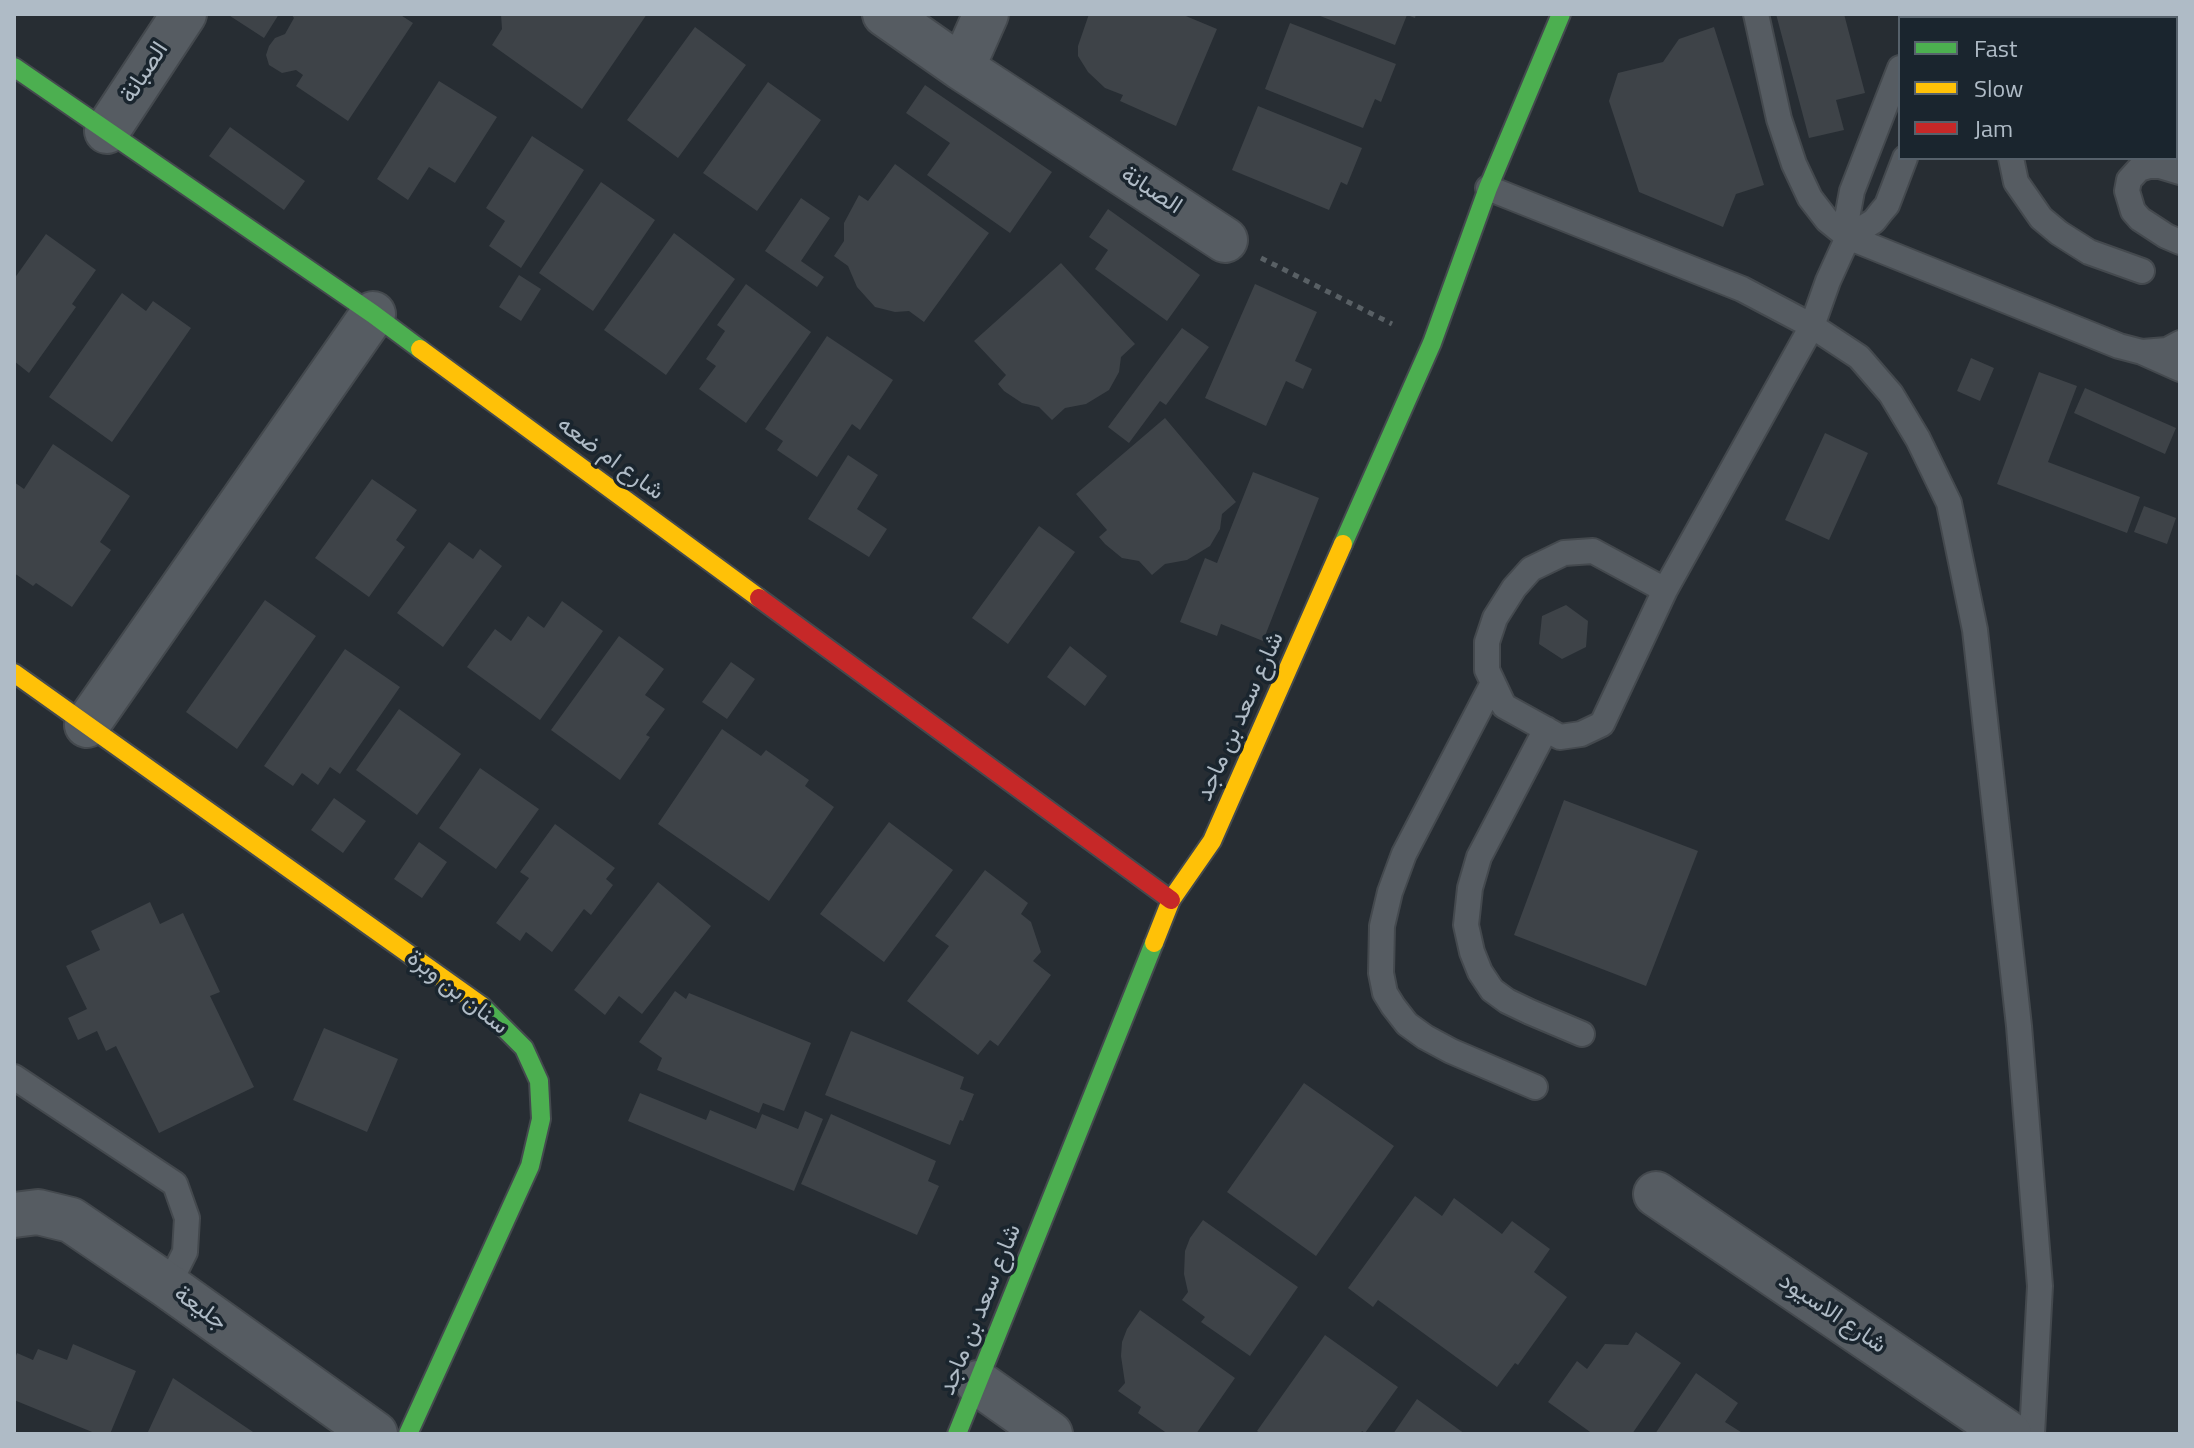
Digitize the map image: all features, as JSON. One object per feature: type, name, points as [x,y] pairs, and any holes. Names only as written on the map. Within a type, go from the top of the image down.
[{"type":"street","name":"الصبانة","points":[[107,131],[184,14]]},
{"type":"street","name":"الصبانة","points":[[885,14],[1225,240]]},
{"type":"street","points":[[962,68],[986,14]]},
{"type":"street","name":"شارع سعد بن ماجد","points":[[957,1434],[1171,900],[1212,841],[1432,343],[1488,188],[1561,14]]},
{"type":"street","name":"شارع ام ضعه","points":[[14,67],[373,314],[1171,900]]},
{"type":"street","points":[[87,725],[373,314]]},
{"type":"street","name":"سنان بن وبرة","points":[[14,673],[487,1010],[524,1048],[539,1081],[541,1119],[530,1166],[408,1434]]},
{"type":"street","name":"شارع الاسيود","points":[[1656,1194],[2009,1434]]},
{"type":"street","name":"جليعة","points":[[14,1215],[38,1212],[71,1220],[375,1434]]},
{"type":"street","points":[[978,1383],[1050,1434]]},
{"type":"lane","points":[[1756,14],[1779,119],[1794,164],[1810,198],[1827,220],[1848,237],[2180,369]]},
{"type":"lane","points":[[1665,590],[1593,551],[1564,553],[1531,569],[1514,588],[1495,618],[1487,642],[1487,670],[1504,706],[1560,737],[1581,734],[1602,724],[1665,590],[1812,326],[1848,237],[1847,218],[1852,191],[1898,73]]},
{"type":"lane","points":[[1848,237],[1874,221],[1887,205],[1904,160]]},
{"type":"lane","points":[[2011,160],[2016,182],[2041,218],[2089,252],[2142,271]]},
{"type":"lane","points":[[2180,172],[2160,166],[2139,169],[2129,180],[2127,191],[2133,211],[2140,219],[2180,242]]},
{"type":"lane","points":[[1488,188],[1742,289],[1812,326],[1859,357],[1891,394],[1918,439],[1949,503],[1975,630],[2019,1026],[2040,1286],[2032,1434]]},
{"type":"lane","points":[[2142,352],[2167,350],[2180,343]]},
{"type":"lane","points":[[1493,683],[1404,854],[1382,926],[1381,973],[1385,993],[1407,1024],[1451,1051],[1535,1087]]},
{"type":"lane","points":[[1546,729],[1479,857],[1470,888],[1466,925],[1472,952],[1492,990],[1507,1001],[1582,1034]]},
{"type":"lane","points":[[14,1077],[175,1184],[187,1218],[185,1252],[168,1286]]},
{"type":"path","points":[[1225,240],[1432,343]]},
{"type":"building","points":[[227,14],[279,14],[264,38]]},
{"type":"building","points":[[291,14],[399,14],[413,23],[348,121],[296,86],[303,75],[296,70],[282,73],[269,65],[266,55],[269,46],[275,38],[285,34],[294,18]]},
{"type":"building","points":[[501,14],[647,14],[582,109],[492,45],[502,29]]},
{"type":"building","points":[[1089,14],[1181,14],[1217,29],[1176,126],[1120,101],[1123,95],[1105,88],[1088,72],[1078,56],[1078,46]]},
{"type":"building","points":[[1315,14],[1416,14],[1415,18],[1407,15],[1395,45]]},
{"type":"building","points":[[1776,14],[1844,14],[1865,93],[1836,100],[1844,130],[1809,138]]},
{"type":"building","points":[[1290,23],[1396,64],[1381,102],[1375,99],[1363,128],[1265,89]]},
{"type":"building","points":[[695,27],[746,65],[678,158],[627,120]]},
{"type":"building","points":[[1714,27],[1764,185],[1736,194],[1723,227],[1639,192],[1609,101],[1618,73],[1663,62],[1679,39]]},
{"type":"building","points":[[439,81],[497,117],[455,183],[429,167],[408,200],[377,179]]},
{"type":"building","points":[[768,82],[821,120],[757,211],[703,173]]},
{"type":"building","points":[[925,85],[1052,172],[1010,233],[927,175],[950,143],[906,113]]},
{"type":"building","points":[[1258,106],[1362,148],[1347,185],[1341,182],[1329,210],[1232,170]]},
{"type":"building","points":[[230,127],[305,181],[284,210],[209,156]]},
{"type":"building","points":[[532,136],[584,170],[521,268],[489,246],[505,221],[486,208]]},
{"type":"building","points":[[895,164],[989,233],[924,322],[909,311],[895,312],[875,307],[857,287],[848,266],[834,256],[844,241],[844,223],[859,195],[868,201]]},
{"type":"building","points":[[601,182],[655,220],[593,311],[539,273]]},
{"type":"building","points":[[801,198],[830,218],[801,261],[824,277],[817,287],[765,251]]},
{"type":"building","points":[[1108,209],[1200,275],[1167,321],[1095,269],[1108,250],[1089,237]]},
{"type":"building","points":[[674,233],[735,279],[666,375],[604,330]]},
{"type":"building","points":[[46,234],[96,270],[72,304],[76,307],[29,373],[14,361],[14,279]]},
{"type":"building","points":[[1061,263],[1135,344],[1121,357],[1119,372],[1109,390],[1086,404],[1065,408],[1052,420],[1039,407],[1022,403],[1004,391],[998,384],[1006,375],[974,341]]},
{"type":"building","points":[[519,275],[541,289],[521,321],[499,307]]},
{"type":"building","points":[[746,284],[811,332],[746,423],[699,389],[716,366],[706,359],[725,331],[717,325]]},
{"type":"building","points":[[1255,284],[1317,312],[1295,361],[1312,369],[1303,389],[1286,381],[1266,426],[1205,398]]},
{"type":"building","points":[[122,293],[146,311],[153,301],[191,328],[112,442],[49,397]]},
{"type":"building","points":[[1182,328],[1209,347],[1166,405],[1160,401],[1129,443],[1108,427]]},
{"type":"building","points":[[827,336],[893,380],[860,430],[852,424],[817,477],[777,450],[783,441],[765,429]]},
{"type":"building","points":[[1971,358],[1994,368],[1980,401],[1957,391]]},
{"type":"building","points":[[2039,372],[2077,386],[2048,462],[2140,497],[2127,533],[1997,484]]},
{"type":"building","points":[[2085,388],[2176,428],[2165,454],[2074,413]]},
{"type":"building","points":[[1165,418],[1236,502],[1222,514],[1220,529],[1210,546],[1187,560],[1165,564],[1152,575],[1139,561],[1122,558],[1105,544],[1099,537],[1107,530],[1076,494]]},
{"type":"building","points":[[1825,433],[1868,453],[1829,540],[1785,520]]},
{"type":"building","points":[[53,444],[130,496],[100,542],[111,550],[72,607],[36,583],[33,586],[14,573],[14,482],[24,489]]},
{"type":"building","points":[[848,455],[878,475],[857,509],[887,529],[869,557],[808,519]]},
{"type":"building","points":[[1253,472],[1319,498],[1263,641],[1221,624],[1217,636],[1180,622],[1205,558],[1217,563]]},
{"type":"building","points":[[372,479],[417,510],[396,540],[405,547],[369,597],[315,558]]},
{"type":"building","points":[[2144,506],[2176,518],[2167,544],[2134,532]]},
{"type":"building","points":[[1039,526],[1075,552],[1008,644],[972,618]]},
{"type":"building","points":[[449,542],[473,559],[480,549],[502,566],[443,647],[397,613]]},
{"type":"building","points":[[265,600],[316,636],[237,749],[186,712]]},
{"type":"building","points":[[562,601],[603,631],[540,720],[467,667],[495,629],[511,641],[528,616],[544,628]]},
{"type":"building","points":[[1566,605],[1588,621],[1586,647],[1562,659],[1539,644],[1542,616]]},
{"type":"building","points":[[619,636],[664,669],[645,695],[665,709],[620,780],[551,730]]},
{"type":"building","points":[[1070,646],[1107,676],[1085,706],[1047,677]]},
{"type":"building","points":[[345,649],[400,687],[340,774],[330,767],[318,785],[302,773],[293,786],[264,766]]},
{"type":"building","points":[[731,662],[755,679],[727,719],[702,702]]},
{"type":"building","points":[[399,709],[461,754],[417,815],[356,770]]},
{"type":"building","points":[[722,729],[761,756],[766,750],[809,780],[805,786],[834,807],[769,901],[658,824]]},
{"type":"building","points":[[480,768],[539,809],[496,869],[439,828]]},
{"type":"building","points":[[334,798],[366,821],[343,853],[311,830]]},
{"type":"building","points":[[1564,800],[1698,851],[1646,986],[1514,935]]},
{"type":"building","points":[[889,822],[953,870],[884,962],[820,914]]},
{"type":"building","points":[[555,824],[615,868],[606,879],[613,885],[591,915],[584,909],[552,952],[526,932],[520,941],[496,923],[529,878],[520,872]]},
{"type":"building","points":[[419,842],[447,862],[422,898],[394,879]]},
{"type":"building","points":[[985,870],[1028,903],[1021,914],[1031,922],[1041,952],[1033,961],[1051,975],[998,1046],[990,1040],[978,1055],[907,1001],[949,946],[935,936]]},
{"type":"building","points":[[658,882],[711,926],[642,1014],[619,996],[605,1015],[574,990]]},
{"type":"building","points":[[150,902],[160,924],[183,913],[220,992],[210,996],[254,1087],[159,1133],[116,1046],[106,1051],[97,1031],[78,1040],[68,1018],[87,1009],[66,966],[100,950],[91,931]]},
{"type":"building","points":[[675,991],[686,999],[689,993],[811,1043],[784,1111],[763,1103],[759,1113],[657,1070],[662,1058],[639,1042]]},
{"type":"building","points":[[324,1028],[398,1059],[367,1132],[293,1100]]},
{"type":"building","points":[[851,1031],[964,1077],[960,1089],[974,1094],[950,1145],[825,1095]]},
{"type":"building","points":[[1304,1083],[1394,1146],[1316,1256],[1227,1192]]},
{"type":"building","points":[[640,1093],[706,1120],[710,1110],[756,1129],[762,1114],[798,1129],[805,1111],[823,1119],[794,1191],[628,1121]]},
{"type":"building","points":[[831,1114],[936,1161],[928,1181],[939,1186],[917,1235],[801,1184]]},
{"type":"building","points":[[1415,1196],[1442,1216],[1454,1198],[1502,1234],[1512,1221],[1550,1249],[1534,1272],[1567,1297],[1518,1365],[1515,1363],[1497,1387],[1378,1300],[1373,1307],[1348,1288]]},
{"type":"building","points":[[1203,1220],[1298,1287],[1250,1356],[1201,1322],[1205,1317],[1182,1300],[1188,1292],[1184,1274],[1185,1251]]},
{"type":"building","points":[[1140,1310],[1235,1378],[1196,1434],[1168,1434],[1138,1413],[1141,1407],[1118,1391],[1125,1383],[1122,1342]]},
{"type":"building","points":[[1636,1332],[1681,1363],[1632,1434],[1593,1434],[1548,1402],[1577,1361],[1587,1369],[1605,1344],[1628,1345]]},
{"type":"building","points":[[1325,1335],[1398,1387],[1365,1433],[1261,1434],[1257,1431]]},
{"type":"building","points":[[73,1344],[136,1371],[110,1434],[97,1434],[14,1400],[14,1361],[17,1353],[33,1360],[38,1349],[67,1360]]},
{"type":"building","points":[[1696,1373],[1738,1403],[1725,1422],[1744,1434],[1655,1434]]},
{"type":"building","points":[[173,1378],[256,1434],[147,1434]]},
{"type":"building","points":[[1417,1399],[1465,1434],[1393,1434]]},
{"type":"traffic: fast","points":[[1343,544],[1432,343],[1488,188],[1561,14]]},
{"type":"traffic: fast","points":[[14,67],[420,349]]},
{"type":"traffic: fast","points":[[957,1434],[1154,943]]},
{"type":"traffic: fast","points":[[408,1434],[530,1166],[541,1119],[539,1081],[524,1048],[482,1006]]},
{"type":"traffic: slow","points":[[420,349],[759,598]]},
{"type":"traffic: slow","points":[[1154,943],[1171,900],[1212,841],[1343,544]]},
{"type":"traffic: slow","points":[[14,673],[482,1006]]},
{"type":"traffic: jam","points":[[759,598],[1171,900]]}]
